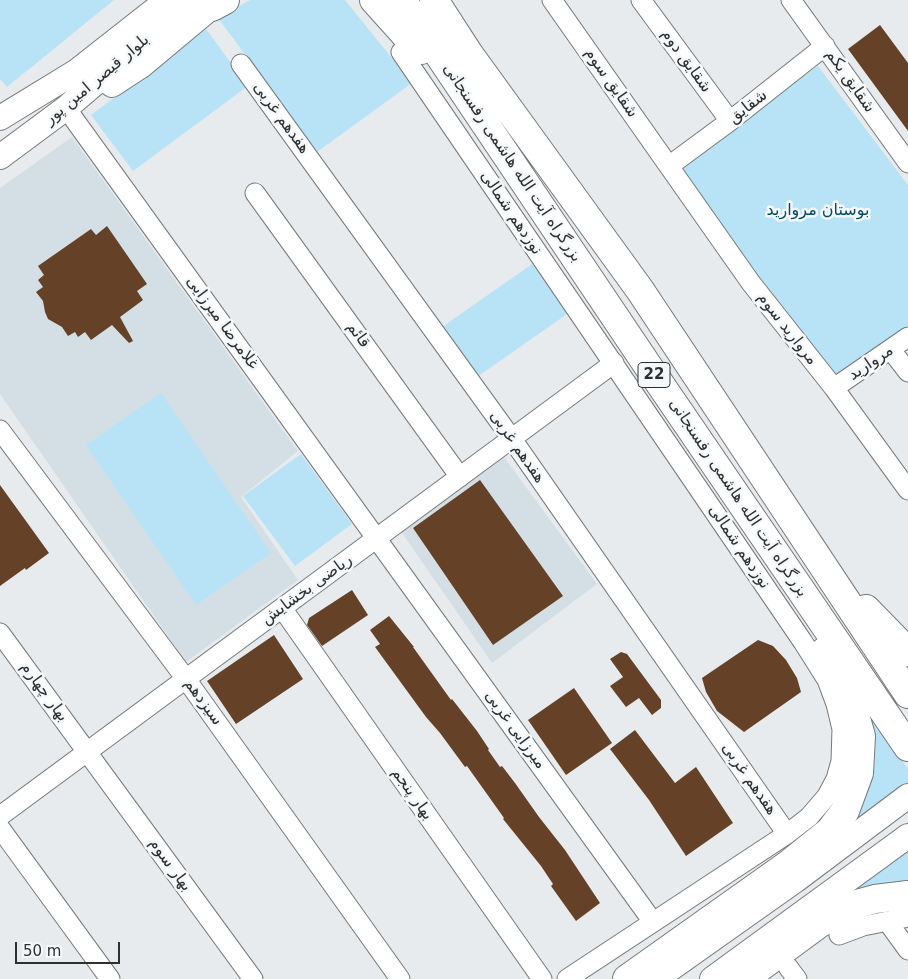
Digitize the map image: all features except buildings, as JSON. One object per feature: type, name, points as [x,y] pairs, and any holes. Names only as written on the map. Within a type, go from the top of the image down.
[{"type":"highway","points":[[374,0],[410,40],[455,77]]},
{"type":"highway","name":"بزرگراه آیت الله هاشمی رفسنجانی","points":[[402,0],[656,378],[908,747]]},
{"type":"highway","name":"بزرگراه آیت الله هاشمی رفسنجانی","points":[[434,0],[469,54],[640,290],[908,694]]},
{"type":"highway","points":[[627,979],[774,876],[830,831],[845,811],[853,793],[860,773],[861,756],[861,736],[855,714],[847,694],[780,560]]},
{"type":"highway","points":[[824,568],[908,652]]},
{"type":"highway","points":[[744,979],[820,923],[841,912],[857,904],[875,899],[908,895]]},
{"type":"main road","points":[[45,90],[83,53],[143,0]]},
{"type":"main road","name":"بلوار قیصر امین پور","points":[[3,110],[45,90],[85,65],[168,0]]},
{"type":"main road","name":"بلوار قیصر امین پور","points":[[0,157],[66,108],[103,91],[141,66],[212,2]]},
{"type":"main road","points":[[656,979],[796,880],[906,797]]},
{"type":"main road","points":[[712,979],[908,836]]},
{"type":"street","name":"شقایق سوم","points":[[552,0],[669,166]]},
{"type":"street","name":"شقایق دوم","points":[[641,0],[730,121]]},
{"type":"street","name":"شقایق یکم","points":[[790,0],[825,46],[908,164]]},
{"type":"street","name":"شقایق","points":[[669,166],[730,121],[825,46]]},
{"type":"street","name":"نوزدهم شمالی","points":[[401,52],[808,650],[827,680],[836,704],[842,730],[840,761],[836,779],[828,796],[809,817],[787,834],[567,979]]},
{"type":"street","name":"هفدهم غربی","points":[[241,64],[512,439],[787,834]]},
{"type":"street","name":"غلامرضا میرزایی","points":[[66,108],[377,539]]},
{"type":"street","name":"مروارید سوم","points":[[669,166],[751,283],[834,388],[908,490]]},
{"type":"street","name":"قائم","points":[[255,193],[460,477]]},
{"type":"street","name":"مروارید","points":[[834,388],[908,337]]},
{"type":"street","points":[[891,350],[908,372]]},
{"type":"street","name":"ریاضی بخشایش","points":[[0,816],[614,363]]},
{"type":"street","name":"سیزدهم","points":[[0,430],[186,679],[400,979]]},
{"type":"street","name":"میرزایی غربی","points":[[377,539],[652,922]]},
{"type":"street","name":"بهار پنجم","points":[[282,608],[542,979]]},
{"type":"street","name":"بهار چهارم","points":[[0,632],[87,752]]},
{"type":"street","name":"بهار سوم","points":[[87,752],[253,979]]},
{"type":"street","points":[[0,828],[110,979]]},
{"type":"street","points":[[839,935],[863,926],[908,917]]},
{"type":"street","points":[[887,921],[908,950]]},
{"type":"shaded area","points":[[72,137],[298,451],[241,497],[298,580],[186,662],[0,394],[0,188]]},
{"type":"shaded area","points":[[501,453],[597,584],[492,663],[398,527]]},
{"type":"green space","points":[[0,0],[114,0],[7,87],[0,79]]},
{"type":"green space","points":[[250,0],[345,0],[412,83],[317,152],[218,18]]},
{"type":"green space","points":[[206,29],[248,86],[133,171],[91,115]]},
{"type":"green space","name":"بوستان مروارید","points":[[818,66],[908,185],[908,328],[832,379],[678,167]]},
{"type":"green space","points":[[535,262],[570,312],[477,377],[442,327]]},
{"type":"green space","points":[[161,393],[271,553],[196,605],[86,445]]},
{"type":"green space","points":[[301,454],[352,524],[295,566],[243,496]]},
{"type":"green space","points":[[836,662],[908,769],[908,783],[832,837],[847,820]]},
{"type":"green space","points":[[908,846],[908,886],[825,906]]}]
